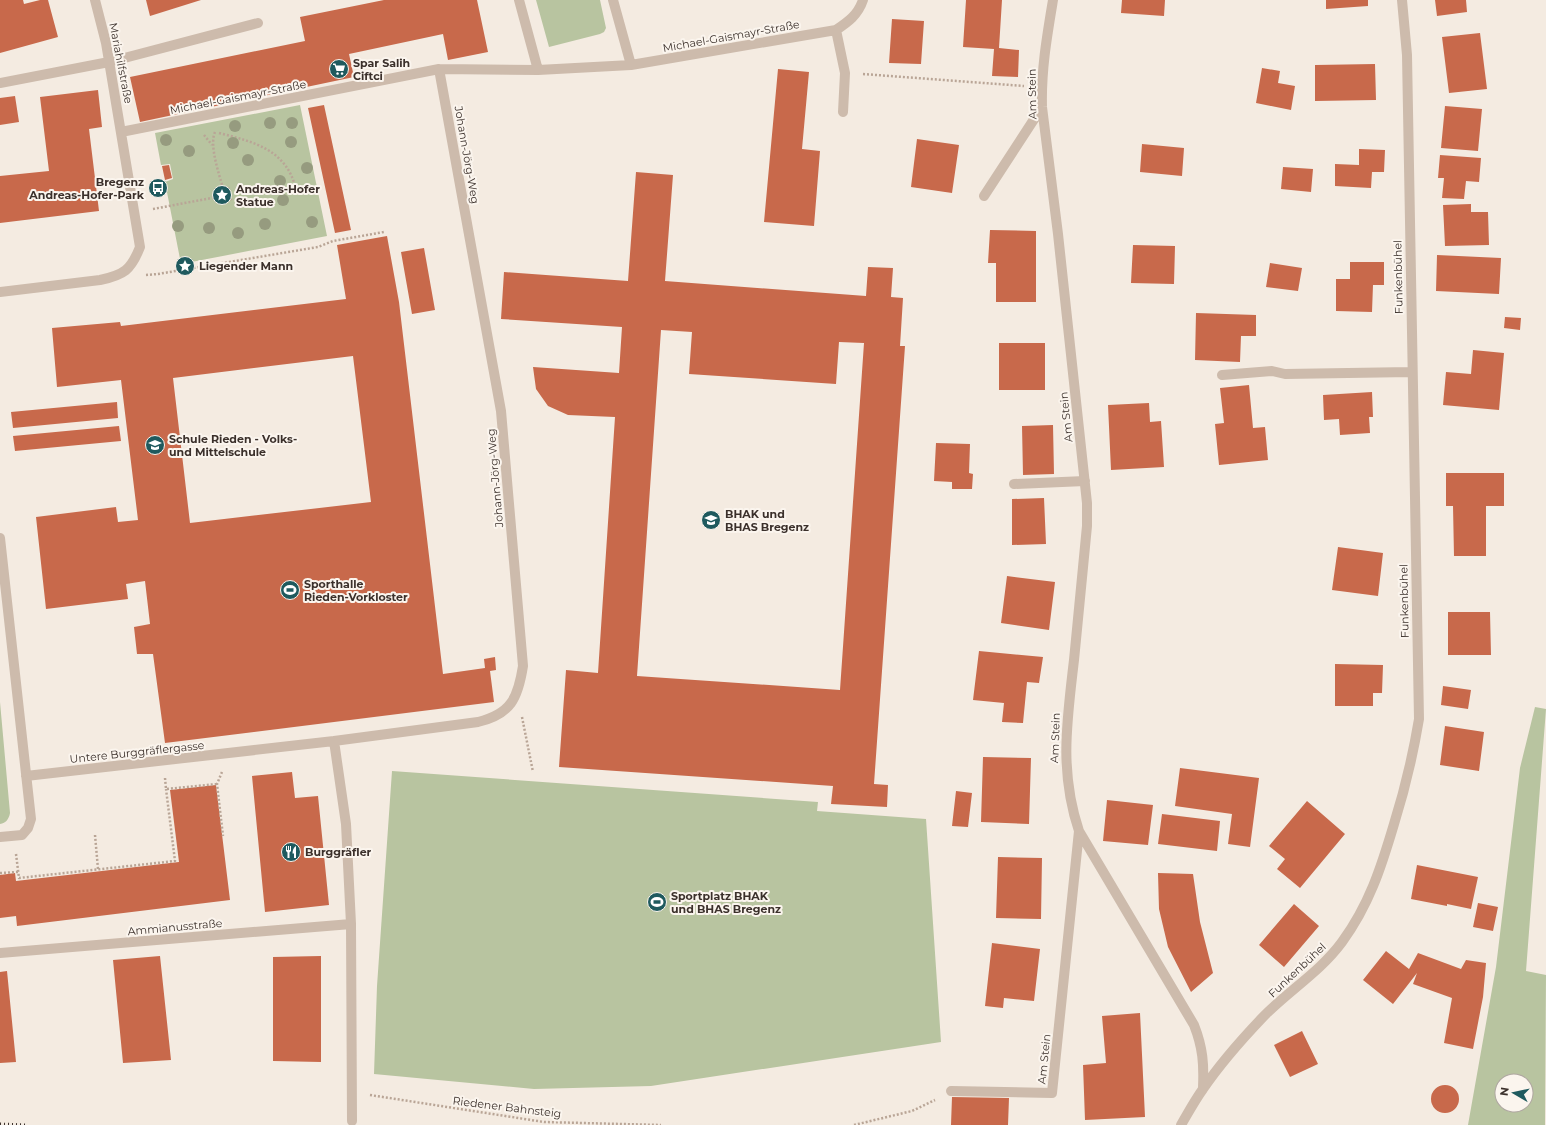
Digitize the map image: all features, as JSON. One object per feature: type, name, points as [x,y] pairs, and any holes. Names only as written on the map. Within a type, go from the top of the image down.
[{"type":"street","name":"Mariahilfstraße","points":[[95,0],[106,43],[121,132]]},
{"type":"street","points":[[519,0],[538,70]]},
{"type":"street","points":[[613,0],[631,65]]},
{"type":"street","name":"Michael-Gaismayr-Straße","points":[[121,132],[439,69],[538,70],[631,65],[836,30],[851,20],[860,8],[863,0]]},
{"type":"street","name":"Am Stein","points":[[1053,0],[1044,49],[1042,107],[1058,234],[1085,481],[1087,526],[1066,736],[1067,779],[1073,813],[1079,832],[1194,1025],[1201,1042],[1204,1064],[1203,1088]]},
{"type":"street","name":"Funkenbühel","points":[[1183,1121],[1203,1088],[1239,1044],[1264,1017],[1326,961],[1354,925],[1365,907],[1376,881],[1405,789],[1414,752],[1419,719],[1407,55],[1402,0]]},
{"type":"street","points":[[0,83],[109,62],[258,23]]},
{"type":"street","points":[[836,30],[845,73],[843,112]]},
{"type":"street","name":"Johann-Jörg-Weg","points":[[334,742],[478,722],[492,718],[504,712],[512,702],[521,679],[522,666],[501,411],[439,69]]},
{"type":"street","points":[[984,196],[1042,107]]},
{"type":"street","points":[[0,292],[100,280],[116,277],[129,269],[136,259],[140,247],[121,132]]},
{"type":"street","points":[[1222,374],[1272,370],[1285,374],[1412,372]]},
{"type":"street","points":[[1014,484],[1085,481]]},
{"type":"street","points":[[0,538],[31,819],[28,828],[22,835],[0,837]]},
{"type":"street","points":[[334,742],[346,824],[351,924],[352,1121]]},
{"type":"street","name":"Untere Burggräflergasse","points":[[26,776],[334,742]]},
{"type":"street","name":"Am Stein","points":[[951,1091],[1052,1093],[1079,832]]},
{"type":"street","name":"Ammianusstraße","points":[[0,953],[351,924]]},
{"type":"path","points":[[845,73],[1042,88]]},
{"type":"path","points":[[223,188],[213,147],[215,131],[259,144],[273,152],[289,170],[296,189]]},
{"type":"path","points":[[228,187],[230,199],[218,202],[215,190],[223,188],[228,187]]},
{"type":"path","points":[[135,212],[217,197]]},
{"type":"path","points":[[116,277],[158,274],[318,247],[333,241],[384,232]]},
{"type":"path","points":[[517,691],[533,772]]},
{"type":"path","points":[[223,836],[217,784],[231,754]]},
{"type":"path","points":[[14,836],[19,878],[175,861],[162,762]]},
{"type":"path","points":[[166,789],[217,784]]},
{"type":"path","points":[[95,835],[98,869]]},
{"type":"path","points":[[0,873],[18,872]]},
{"type":"path","points":[[854,1125],[912,1111],[951,1091]]},
{"type":"path","name":"Riedener Bahnsteig","points":[[352,1093],[544,1122],[661,1125]]},
{"type":"green space","points":[[536,0],[600,0],[606,28],[604,32],[600,34],[549,47]]},
{"type":"green space","points":[[300,105],[327,236],[181,264],[165,182],[173,179],[170,164],[161,165],[155,133]]},
{"type":"green space","points":[[0,702],[10,813],[7,820],[0,824]]},
{"type":"green space","points":[[1535,707],[1546,709],[1526,971],[1546,975],[1545,1125],[1468,1125],[1496,967],[1520,768]]},
{"type":"green space","name":"Sportplatz BHAK und BHAS Bregenz","points":[[392,771],[818,802],[817,811],[926,819],[941,1042],[651,1086],[534,1089],[374,1074],[377,986]]},
{"type":"building","points":[[0,0],[23,0],[24,4],[40,0],[48,0],[58,37],[0,53]]},
{"type":"building","points":[[146,0],[201,0],[150,16]]},
{"type":"building","points":[[384,0],[477,0],[488,52],[448,60],[443,34],[349,54],[354,77],[140,122],[130,77],[305,41],[300,17]]},
{"type":"building","points":[[966,0],[1002,0],[999,48],[1019,50],[1018,77],[992,76],[994,49],[963,47]]},
{"type":"building","points":[[1122,0],[1165,0],[1164,16],[1121,13]]},
{"type":"building","points":[[1326,0],[1368,0],[1368,6],[1326,9]]},
{"type":"building","points":[[1435,0],[1466,0],[1467,12],[1437,16]]},
{"type":"building","points":[[892,19],[924,21],[921,64],[889,63]]},
{"type":"building","points":[[1480,33],[1487,89],[1449,93],[1442,37]]},
{"type":"building","points":[[1375,64],[1376,100],[1315,101],[1315,65]]},
{"type":"building","points":[[1262,68],[1280,71],[1278,83],[1295,86],[1291,110],[1256,103]]},
{"type":"building","points":[[778,69],[809,72],[802,149],[820,151],[814,226],[764,222]]},
{"type":"building","points":[[98,90],[102,127],[89,129],[99,211],[0,223],[0,176],[49,171],[40,97]]},
{"type":"building","points":[[15,96],[19,122],[0,125],[0,98]]},
{"type":"building","points":[[324,105],[351,230],[335,233],[308,108]]},
{"type":"building","points":[[1445,106],[1482,109],[1478,151],[1441,148]]},
{"type":"building","points":[[917,139],[959,145],[952,193],[911,187]]},
{"type":"building","points":[[1142,144],[1184,148],[1182,176],[1140,172]]},
{"type":"building","points":[[1359,149],[1385,150],[1384,172],[1372,172],[1371,188],[1335,186],[1335,164],[1359,165]]},
{"type":"building","points":[[1440,155],[1481,158],[1479,182],[1466,181],[1464,199],[1442,198],[1444,178],[1438,178]]},
{"type":"building","points":[[169,165],[172,178],[165,180],[162,166]]},
{"type":"building","points":[[1283,167],[1313,169],[1311,192],[1281,189]]},
{"type":"building","points":[[636,172],[673,175],[665,281],[866,296],[868,267],[893,268],[891,297],[903,298],[900,346],[905,346],[874,784],[888,785],[887,807],[831,804],[833,786],[559,767],[566,670],[598,673],[615,417],[568,415],[548,406],[536,389],[533,367],[619,373],[622,327],[501,319],[504,272],[628,281]],"holes":[[[661,330],[692,332],[689,374],[836,384],[839,342],[864,343],[840,690],[637,676]]]},
{"type":"building","points":[[1471,204],[1471,212],[1488,212],[1489,245],[1445,246],[1443,205]]},
{"type":"building","points":[[990,230],[1036,231],[1036,302],[996,302],[996,263],[988,263]]},
{"type":"building","points":[[387,236],[399,302],[443,674],[485,668],[484,659],[495,657],[496,670],[490,671],[494,702],[165,743],[153,654],[137,654],[134,627],[150,624],[145,581],[126,584],[128,599],[46,609],[36,517],[116,507],[118,522],[138,520],[121,380],[57,387],[52,328],[120,322],[121,326],[346,299],[337,245]],"holes":[[[353,356],[371,502],[190,523],[173,378]]]},
{"type":"building","points":[[1133,245],[1175,246],[1174,284],[1131,283]]},
{"type":"building","points":[[424,248],[435,310],[412,314],[401,252]]},
{"type":"building","points":[[1437,255],[1501,258],[1499,294],[1436,291]]},
{"type":"building","points":[[1350,262],[1384,262],[1384,285],[1373,285],[1372,312],[1336,311],[1336,279],[1350,279]]},
{"type":"building","points":[[1270,263],[1302,268],[1298,291],[1266,287]]},
{"type":"building","points":[[1196,313],[1256,315],[1256,336],[1241,336],[1240,362],[1195,360]]},
{"type":"building","points":[[1505,317],[1521,318],[1520,330],[1504,328]]},
{"type":"building","points":[[999,343],[1045,343],[1045,390],[999,390]]},
{"type":"building","points":[[1473,350],[1504,353],[1499,410],[1443,405],[1446,372],[1471,374]]},
{"type":"building","points":[[1249,385],[1253,428],[1265,427],[1268,460],[1219,465],[1215,424],[1224,423],[1220,388]]},
{"type":"building","points":[[1372,392],[1373,417],[1369,417],[1370,433],[1340,435],[1339,419],[1324,420],[1323,395]]},
{"type":"building","points":[[117,402],[118,418],[13,428],[11,412]]},
{"type":"building","points":[[1149,403],[1150,422],[1161,421],[1164,467],[1111,470],[1108,405]]},
{"type":"building","points":[[1053,425],[1054,474],[1023,475],[1022,426]]},
{"type":"building","points":[[119,426],[121,441],[15,451],[13,436]]},
{"type":"building","points":[[936,443],[970,444],[969,473],[973,474],[972,489],[952,489],[952,482],[934,481]]},
{"type":"building","points":[[1446,473],[1504,473],[1504,506],[1486,506],[1486,556],[1454,556],[1453,506],[1446,506]]},
{"type":"building","points":[[1044,498],[1046,544],[1012,545],[1012,499]]},
{"type":"building","points":[[1338,547],[1383,553],[1378,596],[1332,590]]},
{"type":"building","points":[[1007,576],[1055,582],[1049,630],[1001,623]]},
{"type":"building","points":[[1448,612],[1490,612],[1491,655],[1448,655]]},
{"type":"building","points":[[979,651],[1043,657],[1039,683],[1027,682],[1023,723],[1002,722],[1004,703],[973,700]]},
{"type":"building","points":[[1335,664],[1383,665],[1382,693],[1373,693],[1373,706],[1335,706]]},
{"type":"building","points":[[1443,686],[1471,690],[1468,709],[1441,705]]},
{"type":"building","points":[[1445,726],[1484,732],[1479,771],[1440,765]]},
{"type":"building","points":[[983,757],[1031,758],[1029,824],[981,822]]},
{"type":"building","points":[[1180,768],[1259,778],[1250,847],[1228,844],[1232,814],[1175,806]]},
{"type":"building","name":"Burggräfler","points":[[292,772],[295,798],[318,796],[329,905],[265,912],[252,776]]},
{"type":"building","points":[[216,785],[230,900],[17,926],[16,916],[0,918],[0,875],[15,873],[16,881],[179,862],[170,790]]},
{"type":"building","points":[[956,791],[972,793],[968,827],[952,826]]},
{"type":"building","points":[[1107,800],[1153,805],[1148,845],[1103,841]]},
{"type":"building","points":[[1307,801],[1345,834],[1300,888],[1277,869],[1285,859],[1269,846]]},
{"type":"building","points":[[1162,814],[1220,821],[1217,851],[1158,844]]},
{"type":"building","points":[[998,857],[1042,858],[1041,919],[996,918]]},
{"type":"building","points":[[1417,865],[1478,877],[1471,909],[1411,899]]},
{"type":"building","points":[[1158,873],[1193,874],[1200,922],[1213,973],[1191,992],[1168,947],[1159,909]]},
{"type":"building","points":[[1478,903],[1498,907],[1493,931],[1473,927]]},
{"type":"building","points":[[1294,904],[1319,926],[1284,967],[1259,945]]},
{"type":"building","points":[[992,943],[1040,949],[1034,1001],[1004,998],[1003,1008],[985,1006]]},
{"type":"building","points":[[1386,951],[1409,969],[1418,953],[1461,969],[1466,960],[1486,963],[1483,997],[1473,1049],[1444,1043],[1452,998],[1413,984],[1417,973],[1393,1004],[1363,980]]},
{"type":"building","points":[[160,956],[171,1060],[123,1063],[113,960]]},
{"type":"building","points":[[321,956],[321,1062],[273,1061],[273,957]]},
{"type":"building","points":[[7,971],[16,1062],[0,1063],[0,972]]},
{"type":"building","points":[[1140,1013],[1145,1117],[1085,1120],[1083,1065],[1106,1063],[1102,1016]]},
{"type":"building","points":[[1302,1031],[1318,1064],[1290,1077],[1274,1045]]},
{"type":"building","points":[[1445,1085],[1455,1089],[1459,1099],[1455,1109],[1445,1113],[1435,1109],[1431,1099],[1435,1089]]},
{"type":"building","points":[[952,1097],[1009,1098],[1008,1125],[951,1125]]},
{"type":"railway","points":[[0,1124],[27,1125]]},
{"type":"place","name":"Spar Salih Ciftci","points":[[339,69]]},
{"type":"place","name":"Bregenz Andreas-Hofer-Park","points":[[158,188]]},
{"type":"place","name":"Andreas-Hofer Statue","points":[[222,195]]},
{"type":"place","name":"Liegender Mann","points":[[185,266]]},
{"type":"place","name":"Schule Rieden - Volks- und Mittelschule","points":[[155,445]]},
{"type":"place","name":"BHAK und BHAS Bregenz","points":[[711,520]]},
{"type":"place","name":"Sporthalle Rieden-Vorkloster","points":[[290,590]]},
{"type":"place","name":"Burggräfler","points":[[291,852]]},
{"type":"place","name":"Sportplatz BHAK und BHAS Bregenz","points":[[657,902]]}]
